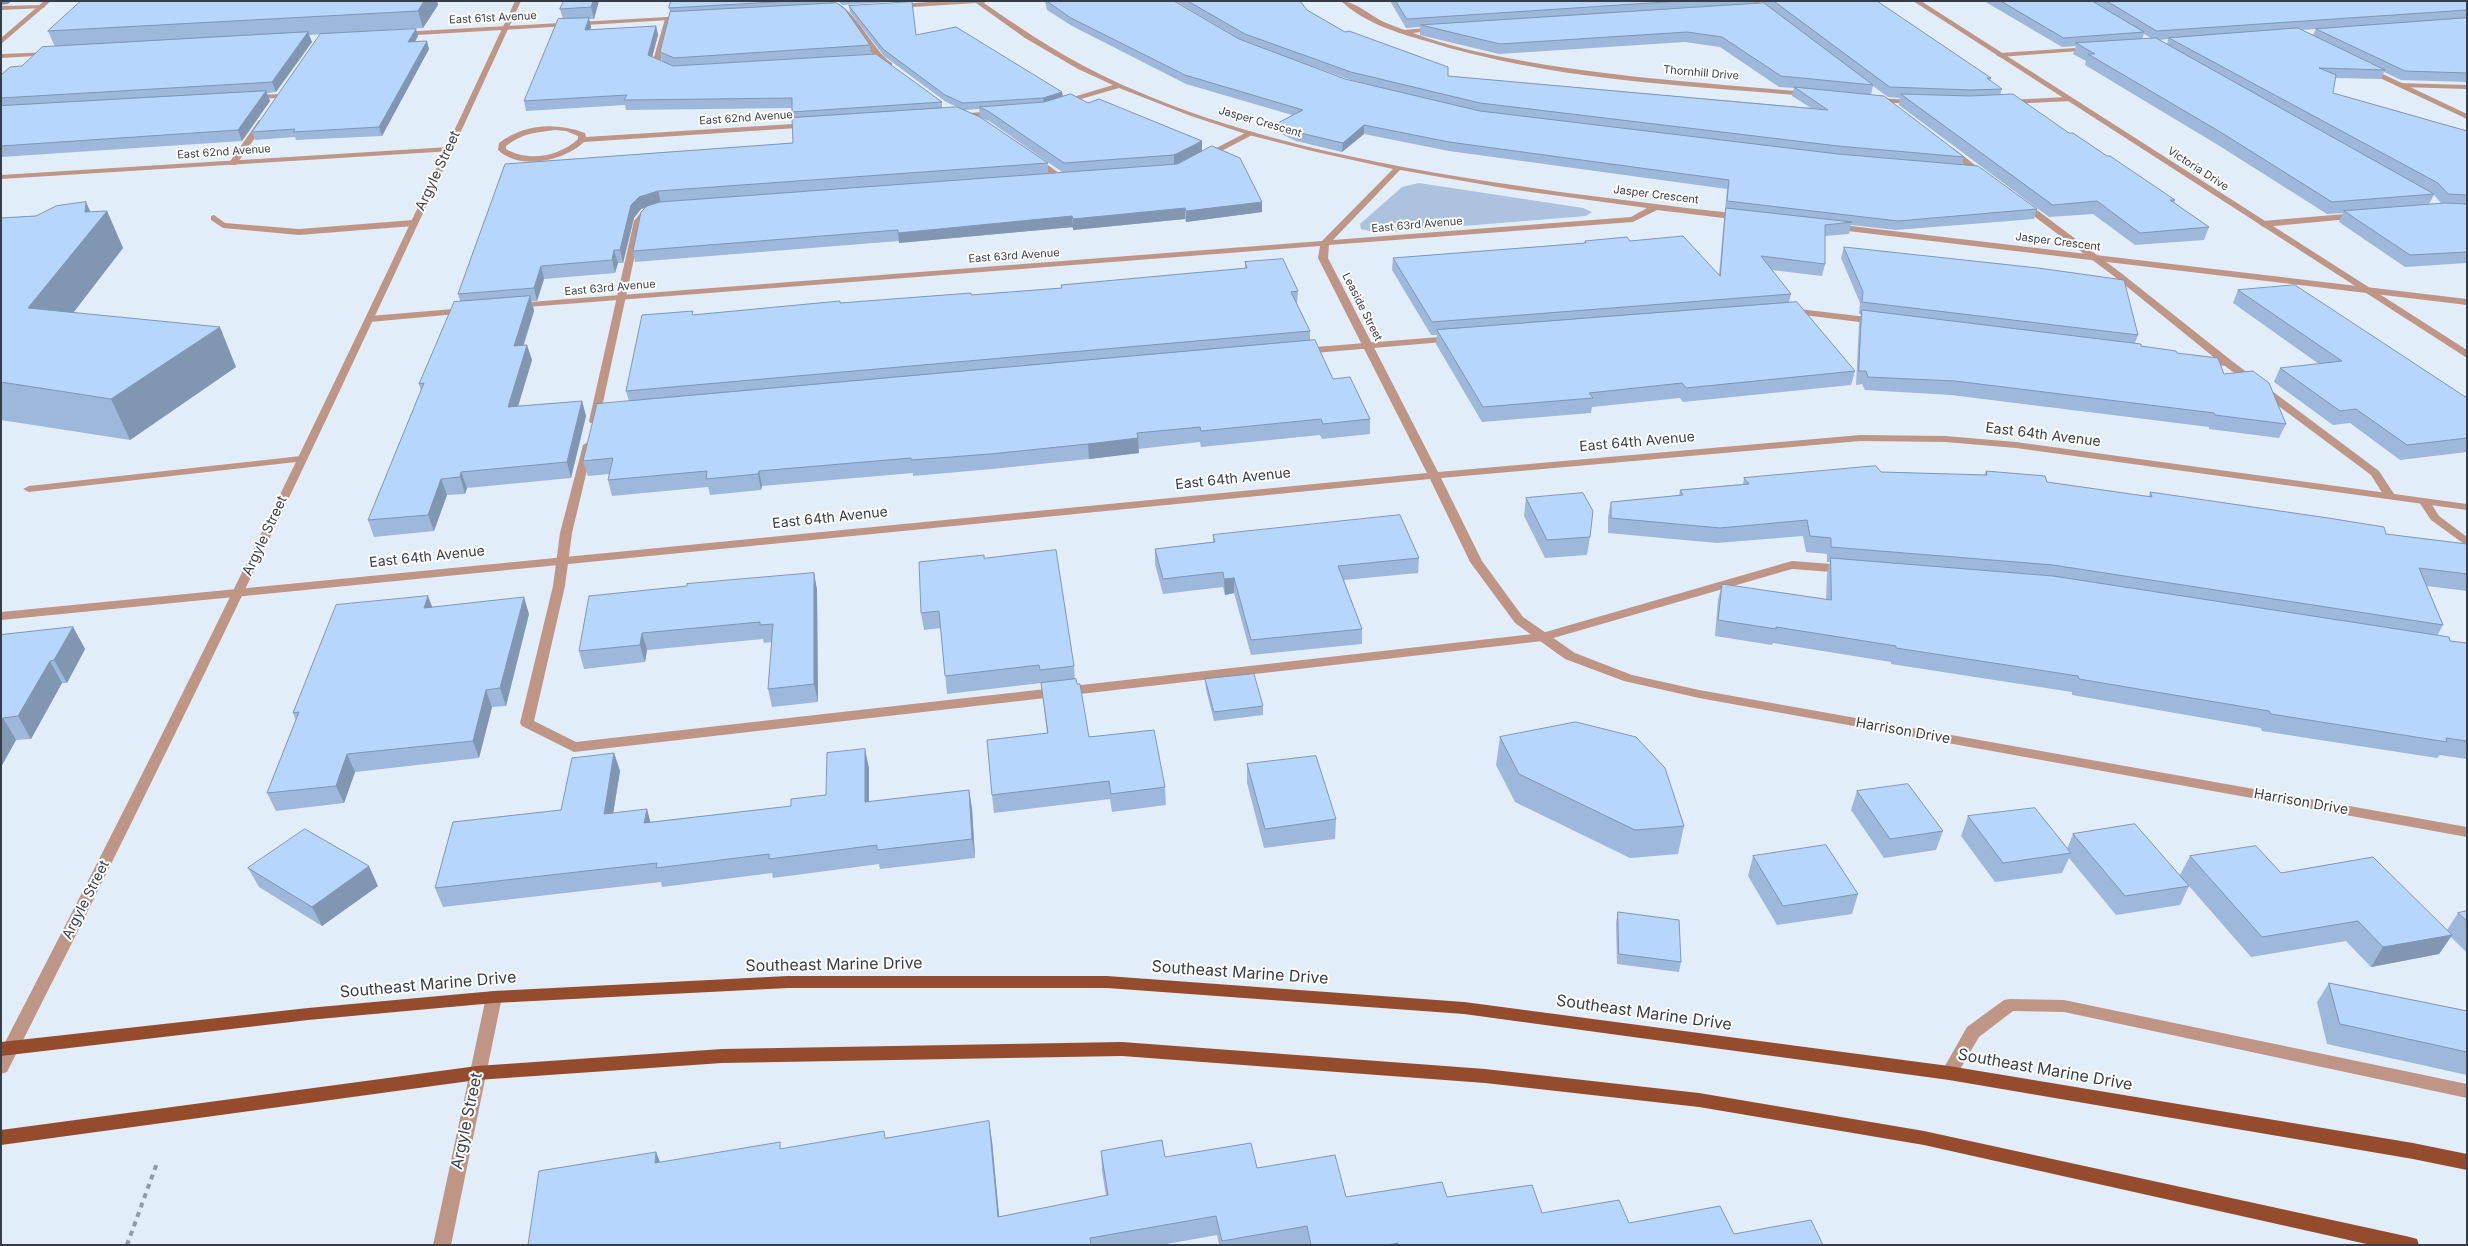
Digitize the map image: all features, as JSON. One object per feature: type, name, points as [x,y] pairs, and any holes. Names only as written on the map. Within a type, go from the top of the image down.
[{"type":"main road","name":"Southeast Marine Drive","points":[[6,1048],[298,1015],[494,997],[788,982],[1107,982],[1464,1008],[1949,1073],[2413,1151],[2467,1162]]},
{"type":"main road","points":[[1,1138],[477,1073],[722,1056],[1122,1049],[1485,1076],[1699,1100],[1924,1138],[2410,1245]]},
{"type":"street","name":"Argyle Street","points":[[1,1067],[6,1048],[148,778],[239,591],[370,319],[413,223],[518,1]]},
{"type":"street","points":[[830,1],[850,17],[880,58],[895,70]]},
{"type":"street","name":"Jasper Crescent","points":[[977,1],[1035,44],[1117,86],[1197,116],[1252,133],[1324,152],[1398,168],[1514,188],[1745,217]]},
{"type":"street","points":[[885,7],[987,1]]},
{"type":"street","name":"Thornhill Drive","points":[[1344,1],[1378,22],[1404,32],[1462,50],[1550,68],[1816,95]]},
{"type":"street","name":"Victoria Drive","points":[[1916,1],[2467,354]]},
{"type":"street","points":[[1,8],[46,4]]},
{"type":"street","points":[[1,42],[46,4]]},
{"type":"street","points":[[1758,7],[1779,21]]},
{"type":"street","points":[[830,10],[849,9]]},
{"type":"street","name":"East 61st Avenue","points":[[388,35],[696,18]]},
{"type":"street","points":[[668,19],[656,64],[675,72]]},
{"type":"street","points":[[1404,32],[1441,28]]},
{"type":"street","points":[[2000,55],[2098,48]]},
{"type":"street","points":[[1,56],[58,53]]},
{"type":"street","points":[[870,59],[880,58]]},
{"type":"street","points":[[2361,66],[2467,117]]},
{"type":"street","points":[[2401,85],[2467,87]]},
{"type":"street","points":[[1054,106],[1117,86]]},
{"type":"street","points":[[276,103],[286,87]]},
{"type":"street","points":[[1869,90],[1900,113]]},
{"type":"street","points":[[242,98],[281,96]]},
{"type":"street","points":[[1864,99],[1920,102]]},
{"type":"street","points":[[2003,102],[2068,99]]},
{"type":"street","points":[[949,109],[978,122]]},
{"type":"street","points":[[943,116],[1008,112]]},
{"type":"street","points":[[233,163],[265,118]]},
{"type":"street","name":"East 62nd Avenue","points":[[582,140],[816,125]]},
{"type":"street","points":[[541,129],[567,129],[582,135],[582,140],[569,150],[543,157],[516,157],[502,150],[502,145],[515,135],[541,129]]},
{"type":"street","points":[[1193,162],[1252,133]]},
{"type":"street","points":[[1939,142],[1994,182]]},
{"type":"street","name":"East 62nd Avenue","points":[[1,178],[449,149]]},
{"type":"street","points":[[1031,157],[1062,178]]},
{"type":"street","points":[[1325,243],[1398,168]]},
{"type":"street","points":[[1960,169],[1979,171]]},
{"type":"street","points":[[1042,180],[1072,178]]},
{"type":"street","points":[[2017,200],[2374,474],[2390,497]]},
{"type":"street","name":"East 63rd Avenue","points":[[502,308],[1633,219],[1656,207]]},
{"type":"street","points":[[661,208],[646,213],[638,221],[621,298],[600,414],[566,533],[561,559],[559,586],[527,723],[574,747],[1542,637],[1792,564],[1861,570]]},
{"type":"street","points":[[2263,224],[2371,214]]},
{"type":"street","points":[[214,218],[223,225],[299,232],[413,223]]},
{"type":"street","name":"Jasper Crescent","points":[[1824,226],[2467,302]]},
{"type":"street","name":"Leaside Street","points":[[1325,243],[1323,258],[1434,475]]},
{"type":"street","points":[[370,319],[472,310]]},
{"type":"street","points":[[1784,312],[1794,311],[1883,322]]},
{"type":"street","points":[[1293,352],[1466,338]]},
{"type":"street","points":[[2189,359],[2228,363]]},
{"type":"street","name":"East 64th Avenue","points":[[1,616],[561,559],[1434,475],[1860,438],[1945,439],[2026,447],[2467,507]]},
{"type":"street","points":[[29,489],[301,459]]},
{"type":"street","name":"Harrison Drive","points":[[1434,475],[1476,562],[1519,620],[1570,656],[1629,678],[1699,694],[2467,832]]},
{"type":"street","points":[[2425,502],[2436,518],[2467,543]]},
{"type":"street","name":"Argyle Street","points":[[442,1245],[494,997]]},
{"type":"street","points":[[1949,1073],[1973,1032],[2010,1006],[2064,1006],[2467,1091]]},
{"type":"path","points":[[127,1245],[157,1163]]},
{"type":"shaded area","points":[[1419,183],[1583,208],[1592,212],[1586,216],[1378,233],[1361,229],[1360,224],[1402,187]]},
{"type":"building","points":[[81,1],[424,1],[418,11],[48,31]]},
{"type":"building","points":[[564,1],[593,1],[591,7],[560,9]]},
{"type":"building","points":[[671,1],[792,1],[669,8]]},
{"type":"building","points":[[1047,1],[1174,1],[1239,39],[1345,79],[1480,111],[1838,154],[1978,166],[2037,209],[1898,221],[1727,201],[1729,180],[1449,142],[1364,125],[1343,143],[1296,132],[1278,123],[1303,110],[1185,75],[1071,18]]},
{"type":"building","points":[[1188,1],[1300,1],[1307,10],[1345,32],[1349,31],[1448,67],[1448,76],[1828,110],[1794,87],[1884,96],[1964,157],[1838,146],[1480,103],[1351,72],[1245,34]]},
{"type":"building","points":[[1396,1],[1681,1],[1407,19]]},
{"type":"building","points":[[1774,1],[1877,1],[1991,78],[1987,78],[2002,89],[1970,90],[1890,87]]},
{"type":"building","points":[[2001,1],[2092,1],[2144,32],[2064,38]]},
{"type":"building","points":[[2107,1],[2467,1],[2467,10],[2157,31]]},
{"type":"building","points":[[912,2],[916,35],[956,27],[1062,92],[1043,98],[963,103],[945,95],[883,49],[849,6]]},
{"type":"building","points":[[837,3],[845,9],[870,45],[674,58],[660,52],[670,12]]},
{"type":"building","points":[[1764,3],[1873,85],[1781,76],[1722,37],[1687,32],[1500,44],[1421,25]]},
{"type":"building","points":[[589,18],[585,30],[656,26],[648,55],[673,66],[876,54],[942,102],[792,112],[792,98],[624,100],[627,95],[524,101],[558,19]]},
{"type":"building","points":[[2467,18],[2467,73],[2405,71],[2316,29]]},
{"type":"building","points":[[2298,28],[2385,70],[2319,68],[2336,75],[2333,93],[2467,131],[2467,195],[2448,194],[2438,183],[2169,38]]},
{"type":"building","points":[[416,29],[408,42],[427,41],[379,127],[293,132],[295,129],[252,132],[320,34]]},
{"type":"building","points":[[308,32],[272,82],[1,98],[1,75],[10,67],[22,66],[42,47]]},
{"type":"building","points":[[2156,38],[2434,194],[2332,202],[2222,133],[2088,54],[2095,54],[2076,43]]},
{"type":"building","points":[[266,91],[238,130],[1,146],[1,106]]},
{"type":"building","points":[[1071,94],[1088,103],[1099,99],[1202,141],[1174,155],[1064,163],[988,111],[979,107],[1044,102]]},
{"type":"building","points":[[1901,94],[1970,96],[2013,94],[2069,133],[2073,133],[2107,156],[2110,156],[2175,200],[2170,200],[2209,227],[2140,233],[2097,201],[2053,205]]},
{"type":"building","points":[[957,107],[980,117],[1048,163],[658,191],[639,197],[631,205],[620,250],[614,250],[612,260],[541,266],[534,288],[458,294],[505,164],[793,143],[792,118]]},
{"type":"building","points":[[1212,146],[1240,158],[1262,202],[1186,211],[1185,208],[1073,219],[1072,216],[898,233],[898,230],[633,251],[641,212],[647,206],[660,202],[1177,164]]},
{"type":"building","points":[[86,202],[85,212],[107,211],[28,308],[220,327],[111,399],[1,382],[1,218],[36,216],[56,206]]},
{"type":"building","points":[[2445,203],[2467,204],[2467,252],[2410,255],[2344,211]]},
{"type":"building","points":[[1726,208],[1852,222],[1825,225],[1825,264],[1761,256],[1791,294],[1432,322],[1393,258],[1586,243],[1585,241],[1627,237],[1630,241],[1683,236],[1720,276]]},
{"type":"building","points":[[1844,247],[2038,268],[2124,280],[2138,335],[1862,302],[1863,292]]},
{"type":"building","points":[[1283,259],[1298,291],[1291,292],[1310,331],[626,391],[642,315],[693,311],[692,315],[840,301],[840,303],[1062,288],[1061,285],[1247,268],[1245,262]]},
{"type":"building","points":[[2295,285],[2467,398],[2467,438],[2407,445],[2356,409],[2340,411],[2280,368],[2342,361],[2238,290]]},
{"type":"building","points":[[530,296],[514,346],[527,345],[508,407],[582,401],[567,462],[461,472],[460,477],[441,479],[428,515],[368,520],[424,383],[419,384],[454,302]]},
{"type":"building","points":[[1797,302],[1855,371],[1686,388],[1682,383],[1589,393],[1593,398],[1483,407],[1437,330]]},
{"type":"building","points":[[1862,310],[2141,344],[2141,346],[2176,351],[2177,353],[2218,358],[2224,374],[2253,371],[2269,383],[2286,424],[2215,415],[2214,413],[1955,381],[1868,377],[1866,371],[1859,371]]},
{"type":"building","points":[[1315,340],[1333,379],[1350,377],[1370,419],[1323,424],[1321,419],[1201,431],[1200,427],[1137,433],[1138,438],[1088,444],[990,454],[911,460],[911,458],[759,471],[758,474],[706,479],[707,471],[608,480],[613,458],[583,461],[597,404]]},
{"type":"building","points":[[1876,466],[1881,472],[1987,475],[1986,471],[2045,476],[2047,482],[2152,497],[2150,492],[2384,527],[2386,534],[2467,544],[2467,574],[2419,568],[2443,625],[2053,565],[1831,547],[1831,538],[1810,536],[1807,520],[1720,528],[1611,518],[1611,502],[1683,495],[1680,490],[1749,484],[1744,478]]},
{"type":"building","points":[[1583,493],[1593,511],[1590,537],[1547,540],[1526,498]]},
{"type":"building","points":[[1400,515],[1419,558],[1338,566],[1362,629],[1251,640],[1234,578],[1224,579],[1223,572],[1163,579],[1155,549],[1215,542],[1213,535]]},
{"type":"building","points":[[1056,550],[1074,666],[1040,670],[1039,665],[945,676],[939,611],[921,613],[919,562],[984,555],[984,558]]},
{"type":"building","points":[[1831,558],[2053,576],[2449,637],[2450,641],[2467,643],[2467,741],[2446,738],[2447,742],[2271,714],[2269,711],[2079,679],[2078,676],[1896,648],[1896,646],[1776,627],[1776,629],[1718,620],[1722,584],[1831,600]]},
{"type":"building","points":[[814,573],[814,684],[768,689],[773,624],[760,625],[760,622],[642,633],[640,645],[579,651],[589,596],[687,586],[687,584]]},
{"type":"building","points":[[428,596],[424,608],[524,597],[500,688],[486,690],[473,741],[347,754],[336,786],[267,793],[299,712],[293,713],[336,605]]},
{"type":"building","points":[[73,627],[54,660],[50,661],[18,716],[1,720],[1,635]]},
{"type":"building","points":[[1254,674],[1263,706],[1214,712],[1205,679]]},
{"type":"building","points":[[1076,679],[1077,684],[1080,684],[1089,737],[1154,730],[1165,787],[1111,794],[1109,781],[992,795],[987,740],[1048,733],[1041,683]]},
{"type":"building","points":[[1576,722],[1636,737],[1665,768],[1684,826],[1635,830],[1519,774],[1500,737]]},
{"type":"building","points":[[865,749],[865,802],[969,790],[972,839],[877,850],[877,845],[769,859],[769,854],[656,868],[657,863],[435,888],[453,822],[561,810],[572,758],[614,753],[604,814],[647,809],[644,823],[791,806],[791,799],[826,795],[827,753]]},
{"type":"building","points":[[1316,756],[1336,819],[1265,829],[1247,764]]},
{"type":"building","points":[[1908,784],[1943,831],[1890,839],[1857,791]]},
{"type":"building","points":[[2035,808],[2071,853],[2003,863],[1968,816]]},
{"type":"building","points":[[2135,824],[2189,886],[2125,896],[2073,834]]},
{"type":"building","points":[[305,829],[369,866],[312,907],[248,868]]},
{"type":"building","points":[[1826,845],[1858,894],[1783,906],[1753,856]]},
{"type":"building","points":[[2256,846],[2281,873],[2373,857],[2452,935],[2383,947],[2358,921],[2262,937],[2190,856]]},
{"type":"building","points":[[2467,911],[2467,921],[2458,913]]},
{"type":"building","points":[[1618,912],[1679,920],[1681,962],[1619,954]]},
{"type":"building","points":[[2329,983],[2467,1011],[2467,1052],[2340,1024]]},
{"type":"building","points":[[989,1121],[998,1217],[1108,1195],[1101,1151],[1162,1140],[1165,1157],[1251,1143],[1257,1168],[1335,1155],[1346,1197],[1442,1182],[1447,1197],[1532,1185],[1542,1213],[1619,1200],[1629,1223],[1720,1206],[1734,1234],[1811,1220],[1823,1245],[1398,1245],[1398,1243],[1387,1245],[1311,1245],[1307,1226],[1222,1241],[1216,1216],[1090,1238],[1091,1245],[528,1245],[539,1171],[656,1152],[655,1163],[780,1142],[780,1149],[884,1131],[885,1138]]}]
